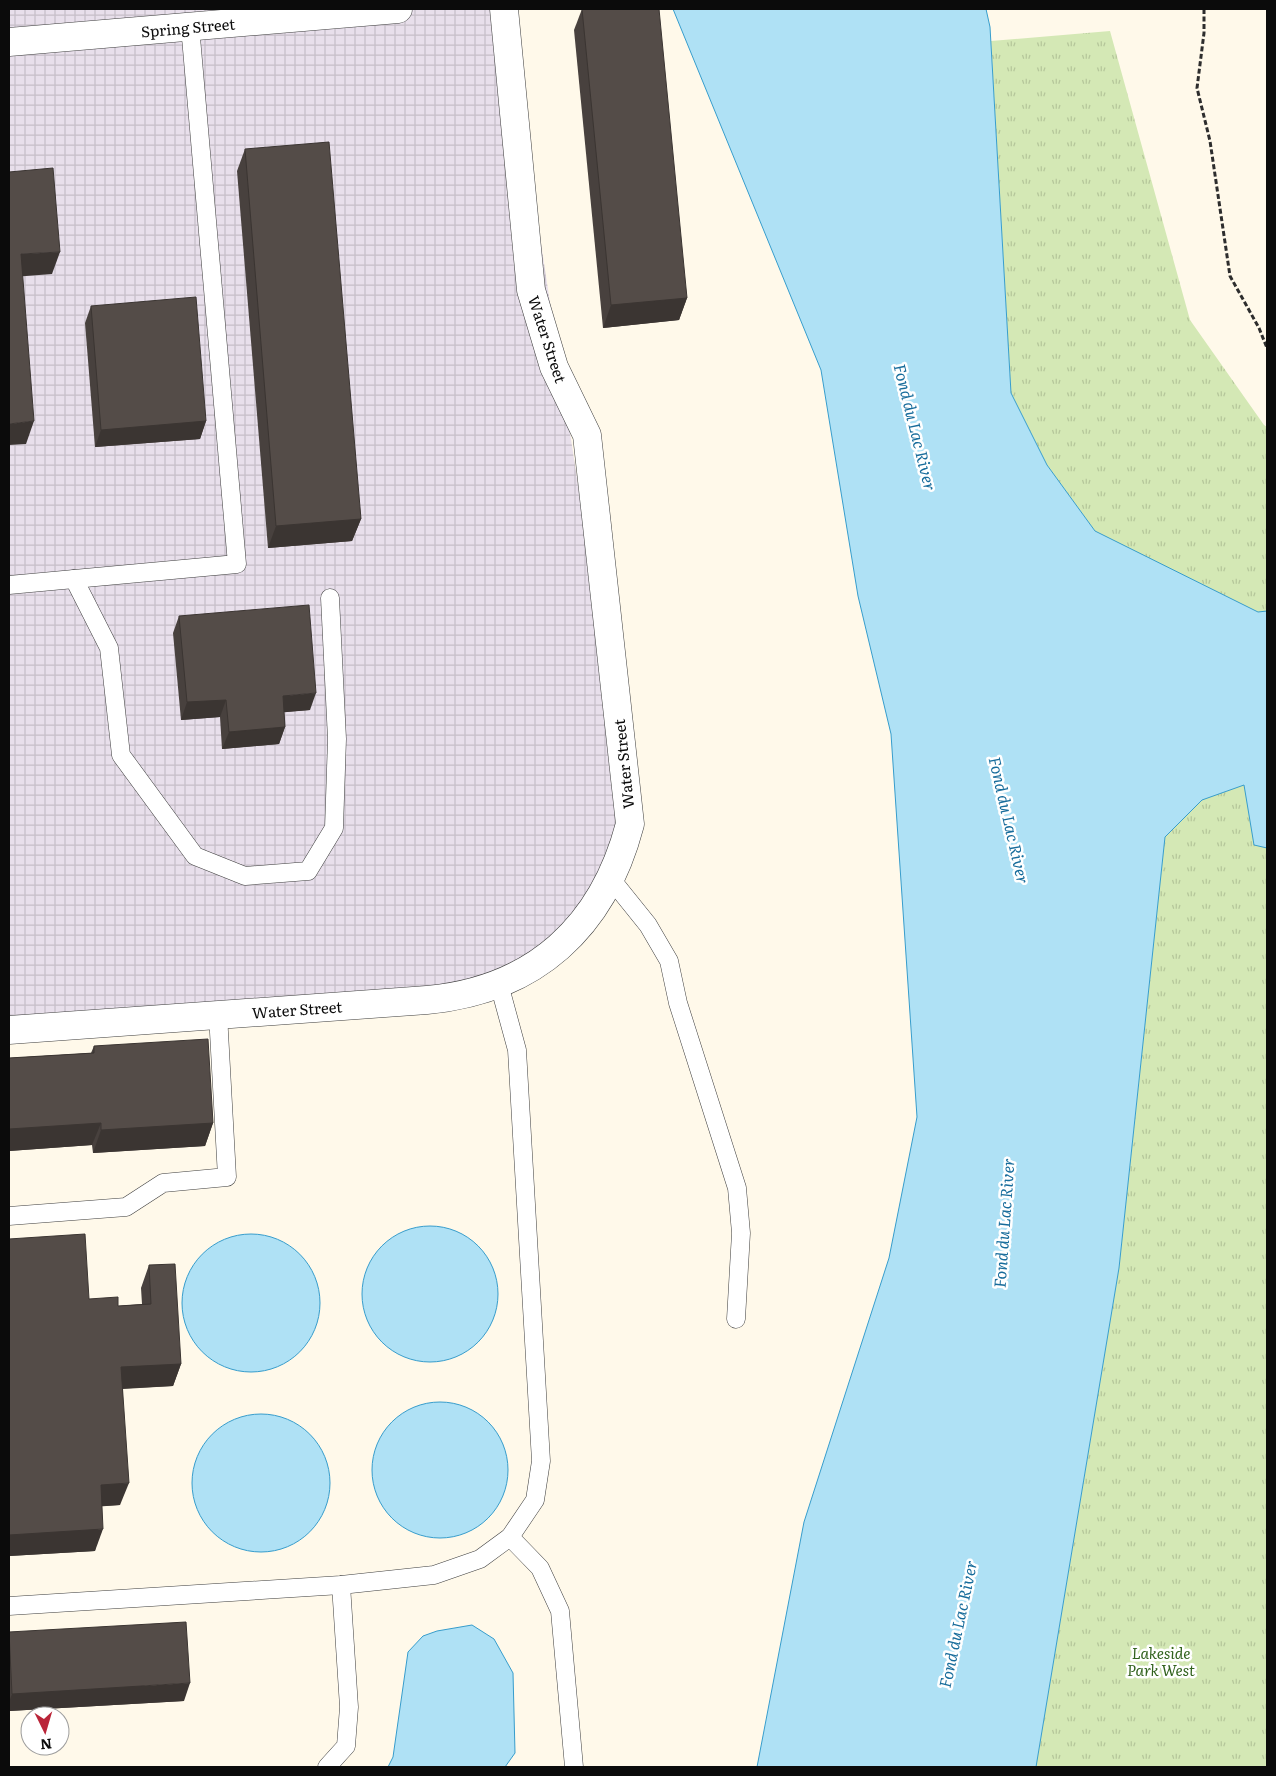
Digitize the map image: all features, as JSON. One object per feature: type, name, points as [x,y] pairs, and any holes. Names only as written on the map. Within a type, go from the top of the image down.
[{"type":"street","name":"Spring Street","points":[[9,42],[398,9]]},
{"type":"street","name":"Water Street","points":[[9,1030],[442,999],[471,993],[499,984],[534,966],[550,954],[592,912],[611,879],[630,824],[587,435],[554,367],[531,290],[504,9]]},
{"type":"lane","points":[[9,584],[237,564],[190,26]]},
{"type":"lane","points":[[74,578],[109,648],[121,755],[195,856],[245,876],[308,871],[334,828],[337,739],[330,598]]},
{"type":"lane","points":[[611,879],[648,925],[668,961],[678,1003],[737,1188],[741,1234],[736,1319]]},
{"type":"lane","points":[[9,1606],[341,1585],[434,1574],[480,1559],[510,1537],[535,1500],[541,1461],[517,1050],[499,984]]},
{"type":"lane","points":[[9,1216],[126,1207],[163,1183],[227,1178],[218,1014]]},
{"type":"lane","points":[[510,1537],[540,1568],[560,1611],[574,1767]]},
{"type":"lane","points":[[327,1767],[346,1746],[349,1707],[341,1585]]},
{"type":"path","points":[[1204,9],[1204,33],[1197,88],[1210,141],[1230,276],[1259,328],[1267,348]]},
{"type":"shaded area","points":[[9,9],[505,9],[630,824],[607,886],[499,984],[9,1030]]},
{"type":"green space","name":"Lakeside Park West","points":[[1110,31],[1190,320],[1267,427],[1267,1767],[1036,1767],[1119,1268],[1165,836],[1095,531],[1047,465],[1011,393],[991,41]]},
{"type":"water","name":"Fond du Lac River","points":[[673,9],[986,9],[990,27],[1011,393],[1047,465],[1095,531],[1258,612],[1267,611],[1267,848],[1254,845],[1244,785],[1202,800],[1165,837],[1119,1268],[1036,1767],[757,1767],[804,1522],[889,1258],[917,1117],[891,734],[858,596],[821,370]]},
{"type":"water","points":[[430,1226],[456,1231],[468,1237],[478,1246],[487,1256],[493,1268],[498,1294],[493,1320],[487,1332],[478,1342],[468,1351],[456,1357],[430,1362],[404,1357],[392,1351],[382,1342],[373,1332],[367,1320],[362,1294],[367,1268],[373,1256],[382,1246],[392,1237],[404,1231]]},
{"type":"water","points":[[251,1234],[277,1239],[300,1254],[315,1277],[320,1303],[315,1329],[300,1352],[277,1367],[251,1372],[225,1367],[202,1352],[187,1329],[182,1303],[187,1277],[202,1254],[225,1239]]},
{"type":"water","points":[[440,1402],[466,1407],[478,1413],[488,1422],[497,1432],[503,1444],[508,1470],[503,1496],[497,1508],[488,1518],[478,1527],[466,1533],[440,1538],[414,1533],[402,1527],[392,1518],[383,1508],[377,1496],[372,1470],[377,1444],[383,1432],[392,1422],[402,1413],[414,1407]]},
{"type":"water","points":[[261,1414],[275,1415],[288,1419],[300,1425],[310,1434],[319,1444],[325,1456],[329,1469],[329,1497],[325,1510],[319,1522],[310,1532],[300,1541],[288,1547],[275,1551],[261,1552],[247,1551],[234,1547],[222,1541],[212,1532],[203,1522],[197,1510],[193,1497],[192,1483],[193,1469],[197,1456],[203,1444],[212,1434],[222,1425],[234,1419],[247,1415]]},
{"type":"water","points":[[472,1625],[494,1639],[513,1673],[515,1753],[505,1767],[388,1767],[393,1757],[408,1652],[423,1636],[437,1631]]},
{"type":"building","points":[[582,9],[659,9],[687,298],[611,305]]},
{"type":"building","points":[[329,142],[361,519],[276,526],[245,149]]},
{"type":"building","points":[[53,168],[60,252],[21,254],[34,421],[9,424],[9,172]]},
{"type":"building","points":[[196,297],[206,421],[101,430],[91,306]]},
{"type":"building","points":[[309,605],[316,693],[283,696],[285,727],[229,732],[226,700],[187,702],[179,616]]},
{"type":"building","points":[[208,1039],[213,1123],[101,1130],[101,1123],[9,1129],[9,1058],[94,1053],[94,1046]]},
{"type":"building","points":[[85,1234],[89,1299],[118,1297],[118,1306],[151,1304],[149,1265],[175,1264],[181,1364],[121,1367],[129,1483],[101,1485],[103,1529],[9,1535],[9,1239]]},
{"type":"building","points":[[186,1622],[190,1683],[12,1694],[9,1632]]}]
